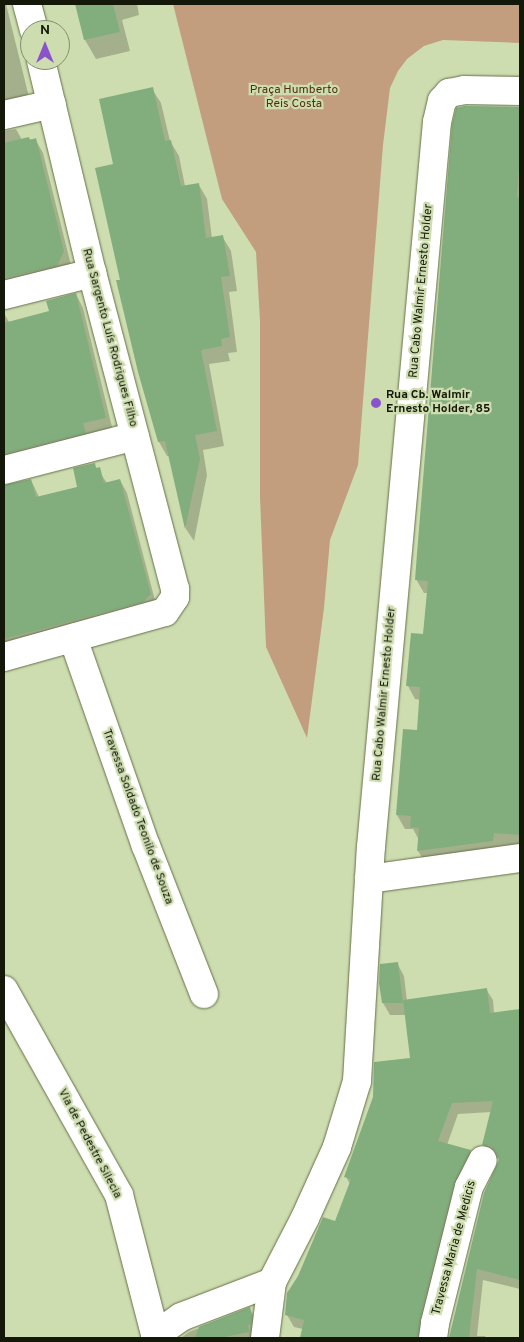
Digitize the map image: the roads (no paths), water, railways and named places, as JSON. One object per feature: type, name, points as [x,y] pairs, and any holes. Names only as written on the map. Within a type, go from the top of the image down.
[{"type":"street","points":[[27,4],[31,20]]},
{"type":"street","name":"Rua Sargento Luís Rodrigues Filho","points":[[44,70],[92,273],[175,589],[175,597],[165,612],[73,638]]},
{"type":"street","name":"Rua Cabo Walmir Ernesto Holder","points":[[272,1282],[305,1218],[337,1147],[357,1081],[369,879],[437,122],[442,101],[449,93],[464,90],[520,90]]},
{"type":"street","points":[[4,116],[52,104]]},
{"type":"street","points":[[4,295],[92,273]]},
{"type":"street","points":[[4,470],[135,436]]},
{"type":"street","points":[[4,657],[73,638]]},
{"type":"street","name":"Travessa Soldado Teonilo de Souza","points":[[73,638],[146,846],[204,994]]},
{"type":"street","points":[[369,879],[520,858]]},
{"type":"street","name":"Via de Pedestre Silecia","points":[[4,990],[119,1195],[155,1338]]},
{"type":"street","name":"Travessa Maria de Medicis","points":[[433,1338],[434,1323],[469,1187],[482,1160]]},
{"type":"street","points":[[155,1338],[181,1317],[272,1282],[265,1338]]},
{"type":"place","name":"Rua Cb. Walmir Ernesto Holder, 85","points":[[376,403]]},
{"type":"park label","name":"Praça Humberto Reis Costa","points":[[294,98]]}]
